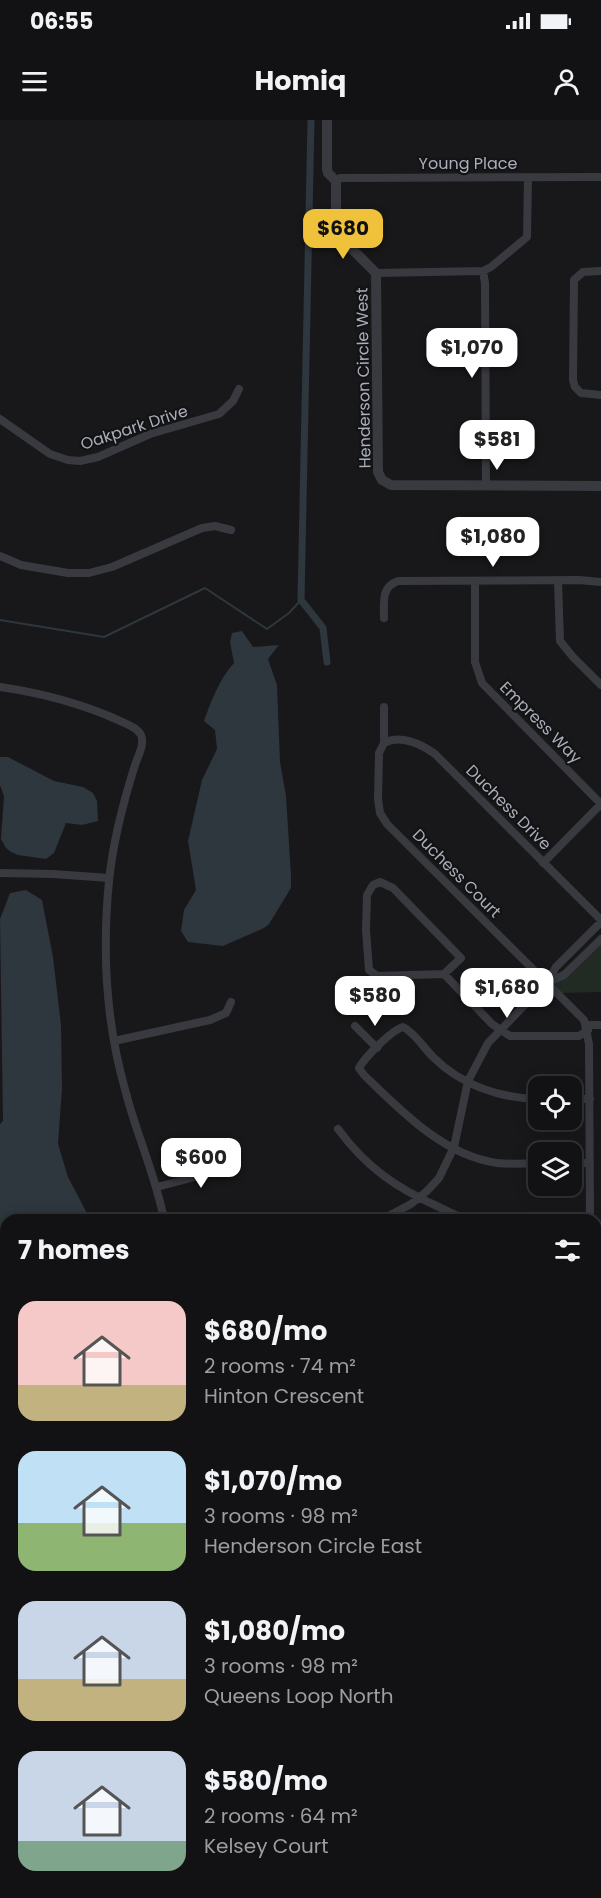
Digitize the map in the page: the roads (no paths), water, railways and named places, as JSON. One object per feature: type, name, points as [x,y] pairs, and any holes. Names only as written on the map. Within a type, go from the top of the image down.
[{"type":"street","points":[[327,120],[327,169],[336,181],[336,211],[339,226],[345,240],[376,273],[483,271],[491,267],[527,237],[528,178]]},
{"type":"street","name":"Young Place","points":[[336,181],[340,178],[601,177]]},
{"type":"street","points":[[483,271],[485,283],[486,485],[601,486]]},
{"type":"street","points":[[601,271],[586,271],[579,274],[574,280],[573,294],[573,380],[578,391],[585,395],[601,395]]},
{"type":"street","name":"Henderson Circle West","points":[[376,273],[378,472],[383,481],[391,485],[486,485]]},
{"type":"street","name":"Oakpark Drive","points":[[0,418],[50,454],[59,458],[80,460],[98,457],[150,434],[219,414],[233,401],[239,389]]},
{"type":"street","points":[[0,556],[21,565],[68,573],[89,573],[112,567],[202,528],[215,526],[231,530]]},
{"type":"street","points":[[384,618],[385,590],[389,584],[398,581],[601,582]]},
{"type":"street","name":"Empress Way","points":[[475,581],[475,662],[482,683],[601,804]]},
{"type":"street","points":[[558,581],[560,641],[601,685]]},
{"type":"street","points":[[0,687],[44,694],[80,705],[132,727],[140,733],[142,745],[122,809],[109,878],[105,934],[106,966],[114,1041],[130,1109],[157,1187],[163,1214]]},
{"type":"street","name":"Duchess Court","points":[[384,707],[384,743],[379,753],[378,799],[383,818],[421,859],[584,1020],[587,1028]]},
{"type":"street","name":"Duchess Drive","points":[[384,743],[391,739],[406,741],[435,754],[601,921]]},
{"type":"street","points":[[543,863],[601,804]]},
{"type":"street","points":[[0,873],[109,878]]},
{"type":"street","points":[[444,974],[461,958],[393,888],[380,882],[373,885],[367,895],[367,953],[369,970],[377,976],[444,974],[510,1036],[579,1036],[587,1028],[601,1025]]},
{"type":"street","points":[[391,1214],[418,1198],[438,1178],[454,1148],[468,1081],[488,1043],[601,921]]},
{"type":"street","points":[[546,983],[564,975],[601,939]]},
{"type":"street","points":[[114,1041],[210,1020],[226,1012],[231,1002]]},
{"type":"street","points":[[355,1026],[377,1048]]},
{"type":"street","points":[[528,1098],[498,1094],[459,1078],[440,1064],[405,1028],[398,1029],[359,1068],[420,1128],[464,1154],[489,1161],[528,1163]]},
{"type":"street","points":[[587,1028],[594,1214]]},
{"type":"street","points":[[582,1098],[590,1098]]},
{"type":"street","points":[[338,1129],[376,1171],[405,1191],[453,1214]]},
{"type":"street","points":[[582,1162],[590,1162]]},
{"type":"street","points":[[157,1187],[236,1166]]},
{"type":"waterway","points":[[311,120],[301,600],[323,628],[327,662]]},
{"type":"waterway","points":[[0,620],[104,637],[205,588],[267,629],[289,613],[301,600]]}]
